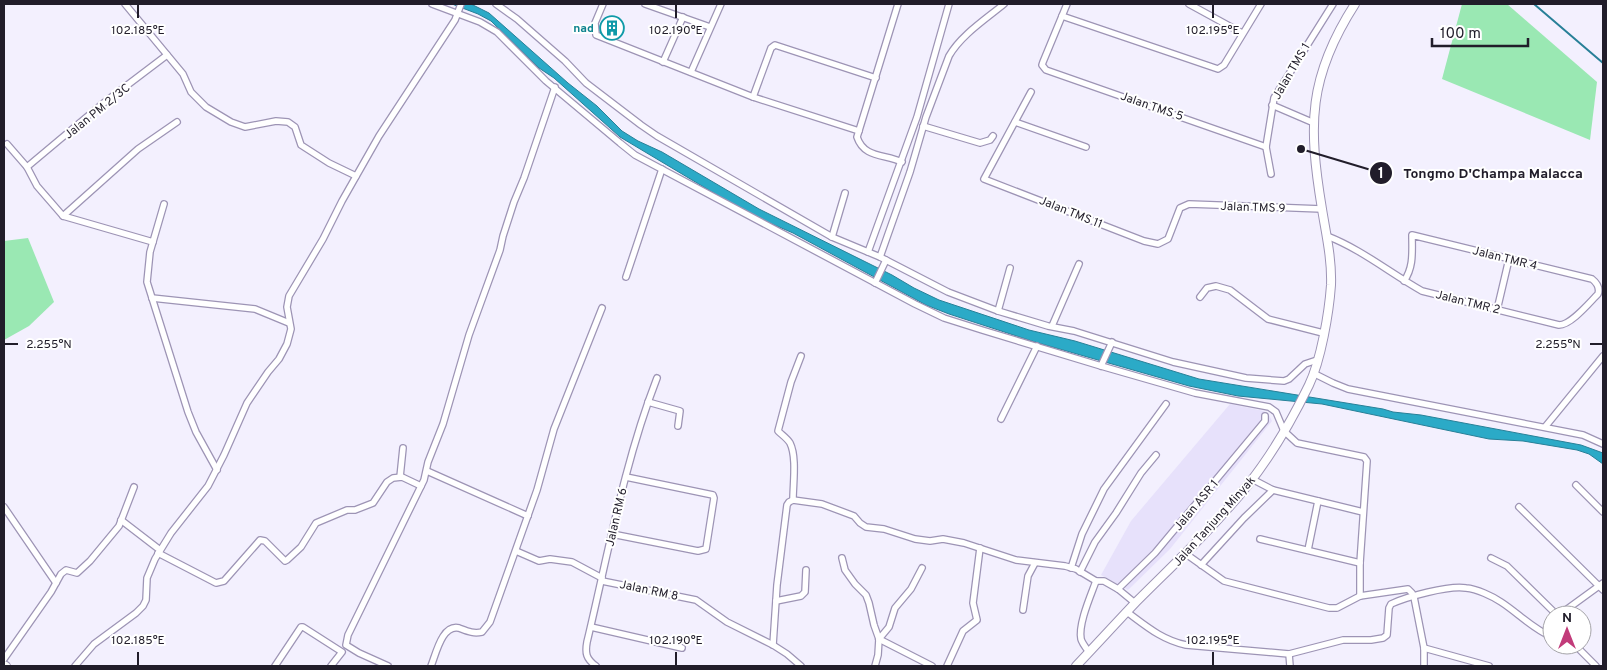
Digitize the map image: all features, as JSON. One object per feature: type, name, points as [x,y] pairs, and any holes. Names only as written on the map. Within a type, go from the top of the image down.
[{"type":"main road","name":"Jalan Tanjung Minyak","points":[[1076,666],[1135,603],[1186,554],[1252,479],[1284,431],[1310,384],[1323,333],[1331,285],[1331,264],[1315,154],[1314,123],[1317,91],[1322,69],[1332,45],[1355,4]]},
{"type":"street","points":[[125,4],[182,74],[191,92],[206,107],[231,122],[245,127],[276,121],[288,122],[294,127],[301,145],[329,163],[356,176]]},
{"type":"street","points":[[432,4],[459,9],[497,32],[526,63],[635,154],[944,318],[1195,393],[1269,407],[1276,412],[1284,431],[1297,443],[1364,457],[1367,461],[1360,562],[1360,596]]},
{"type":"street","points":[[496,4],[518,19],[586,83],[640,126],[832,237],[868,252],[948,292],[998,311],[1173,362],[1246,378],[1289,380],[1305,364],[1317,360]]},
{"type":"street","points":[[593,4],[602,5],[594,23],[596,34],[753,97],[858,131]]},
{"type":"street","points":[[646,4],[657,6],[710,27]]},
{"type":"street","points":[[691,72],[721,4]]},
{"type":"street","points":[[898,4],[857,137],[860,147],[867,152],[892,157],[902,162]]},
{"type":"street","points":[[868,252],[902,162],[949,4]]},
{"type":"street","points":[[876,281],[884,260],[923,126],[953,49],[1004,4]]},
{"type":"street","points":[[1067,4],[1062,16],[1218,69],[1224,65],[1260,4]]},
{"type":"street","points":[[1189,4],[1242,33]]},
{"type":"street","name":"Jalan TMS 1","points":[[1271,174],[1266,146],[1275,95],[1333,4]]},
{"type":"street","points":[[75,666],[94,644],[143,606],[146,600],[147,578],[159,552],[208,486],[247,403],[279,359],[287,344],[291,329],[287,306],[289,296],[324,239],[356,176],[386,124],[455,20],[459,9]]},
{"type":"street","name":"Jalan TMS 5","points":[[1062,16],[1043,62],[1046,70],[1266,146]]},
{"type":"street","points":[[664,62],[683,17]]},
{"type":"street","points":[[753,97],[771,48],[775,45],[876,78]]},
{"type":"street","name":"Jalan PM 2/3C","points":[[27,167],[102,105],[167,55]]},
{"type":"street","points":[[331,666],[346,645],[348,635],[366,602],[427,471],[428,462],[453,392],[469,335],[500,250],[502,236],[555,87]]},
{"type":"street","points":[[1031,92],[1015,122],[1086,147]]},
{"type":"street","points":[[922,98],[932,100]]},
{"type":"street","points":[[1272,105],[1314,123]]},
{"type":"street","points":[[63,216],[138,149],[177,122]]},
{"type":"street","name":"Jalan TMS 11","points":[[1015,122],[984,179],[1144,241],[1158,244],[1168,238],[1180,208],[1183,206]]},
{"type":"street","points":[[923,126],[980,143],[990,140],[993,136]]},
{"type":"street","points":[[6,144],[27,167],[37,186],[63,216],[153,242]]},
{"type":"street","points":[[626,277],[662,169]]},
{"type":"street","points":[[832,237],[845,194]]},
{"type":"street","points":[[164,204],[150,252],[147,282],[188,412],[196,432],[217,470]]},
{"type":"street","name":"Jalan TMS 9","points":[[1183,206],[1189,204],[1322,209]]},
{"type":"street","name":"Jalan TMR 4","points":[[1404,281],[1411,267],[1412,235],[1592,279],[1597,283]]},
{"type":"street","name":"Jalan TMR 2","points":[[1327,236],[1348,244],[1422,291],[1559,325],[1565,325],[1598,294],[1597,283]]},
{"type":"street","points":[[1497,310],[1509,259]]},
{"type":"street","points":[[1052,326],[1079,264]]},
{"type":"street","points":[[998,311],[1010,268]]},
{"type":"street","points":[[1200,297],[1207,288],[1216,286],[1230,290],[1268,318],[1323,333]]},
{"type":"street","points":[[152,298],[255,309],[289,323]]},
{"type":"street","points":[[431,666],[449,628],[454,627],[475,634],[482,632],[490,622],[538,490],[554,429],[602,308]]},
{"type":"street","points":[[1102,364],[1111,344]]},
{"type":"street","points":[[1001,419],[1037,346]]},
{"type":"street","points":[[793,500],[792,448],[789,441],[778,431],[789,390],[801,356]]},
{"type":"street","points":[[1545,427],[1603,356]]},
{"type":"street","points":[[1313,373],[1348,389],[1583,435],[1603,444]]},
{"type":"street","name":"Jalan RM 6","points":[[596,666],[587,659],[586,649],[626,477],[657,378]]},
{"type":"street","points":[[648,402],[680,411],[678,426]]},
{"type":"street","points":[[1070,568],[1082,534],[1104,489],[1166,404]]},
{"type":"street","name":"Jalan ASR 1","points":[[1118,589],[1156,553],[1265,420],[1265,416]]},
{"type":"street","points":[[400,477],[403,448]]},
{"type":"street","points":[[1080,572],[1094,542],[1116,513],[1141,473],[1156,455]]},
{"type":"street","points":[[427,471],[528,516]]},
{"type":"street","points":[[121,520],[159,552],[219,583],[224,581],[260,540],[265,541],[284,561],[287,560],[301,547],[316,522],[347,510],[366,507],[373,503],[387,482],[393,478],[400,477],[421,486]]},
{"type":"street","points":[[612,534],[698,551],[706,549],[714,498],[710,494],[626,477]]},
{"type":"street","points":[[1252,479],[1273,490],[1363,512]]},
{"type":"street","points":[[1576,485],[1603,512]]},
{"type":"street","points":[[4,659],[64,571],[77,573],[90,562],[104,545],[121,520],[134,486]]},
{"type":"street","points":[[1201,565],[1244,518],[1273,490]]},
{"type":"street","points":[[801,666],[773,645],[787,505],[793,500],[828,506],[854,516],[860,523],[866,526],[884,529],[915,540],[930,541],[943,539],[980,548],[1016,560],[1070,568],[1096,581],[1104,581],[1118,589],[1135,603]]},
{"type":"street","points":[[1308,550],[1318,501]]},
{"type":"street","points":[[4,507],[56,583]]},
{"type":"street","points":[[1519,507],[1602,586],[1573,605]]},
{"type":"street","points":[[1260,539],[1360,562]]},
{"type":"street","points":[[947,666],[963,631],[977,620],[973,603],[980,548]]},
{"type":"street","name":"Jalan RM 8","points":[[516,551],[539,561],[550,559],[572,562],[602,579],[696,600],[727,622],[773,645]]},
{"type":"street","points":[[1186,554],[1224,581],[1329,608],[1336,608],[1360,596],[1408,589],[1414,597],[1424,648],[1424,666]]},
{"type":"street","points":[[842,558],[844,570],[870,603],[879,639],[875,666]]},
{"type":"street","points":[[1491,558],[1507,566],[1548,605]]},
{"type":"street","points":[[1024,610],[1026,581],[1035,563]]},
{"type":"street","points":[[879,639],[889,627],[895,608],[911,589],[922,568]]},
{"type":"street","points":[[776,601],[801,596],[805,592],[806,570]]},
{"type":"street","points":[[1089,652],[1081,641],[1081,634],[1083,620],[1096,581]]},
{"type":"street","points":[[1127,612],[1154,633],[1172,642],[1186,645],[1289,654],[1343,640],[1383,638],[1387,636],[1391,604],[1450,588],[1466,588],[1500,601],[1542,631]]},
{"type":"street","points":[[591,626],[682,648]]},
{"type":"street","points":[[274,666],[301,628],[304,627],[342,652]]},
{"type":"street","points":[[879,639],[931,666]]},
{"type":"street","points":[[346,645],[388,666]]},
{"type":"street","points":[[1424,648],[1489,666]]},
{"type":"street","points":[[1289,654],[1290,666]]},
{"type":"street","points":[[1585,655],[1596,666]]},
{"type":"shaded area","points":[[1230,404],[1264,411],[1272,421],[1170,549],[1128,590],[1101,575],[1131,521]]},
{"type":"green space","points":[[1462,4],[1507,4],[1597,82],[1590,140],[1442,79]]},
{"type":"green space","points":[[28,238],[54,302],[29,326],[4,340],[4,241]]},
{"type":"water","points":[[452,4],[471,4],[489,13],[597,106],[622,131],[638,141],[662,152],[759,209],[939,300],[1029,330],[1075,341],[1199,379],[1393,412],[1421,415],[1581,445],[1603,453],[1603,464],[1589,454],[1577,450],[1523,441],[1489,439],[1322,404],[1238,396],[1189,386],[1035,342],[926,305],[793,233],[749,214],[620,137],[554,78],[539,68],[491,21]]},
{"type":"waterway","points":[[1534,4],[1603,63]]},
{"type":"place","name":"nad","points":[[612,28]]},
{"type":"place","name":"Tongmo D'Champa Malacca","points":[[1301,149]]}]
